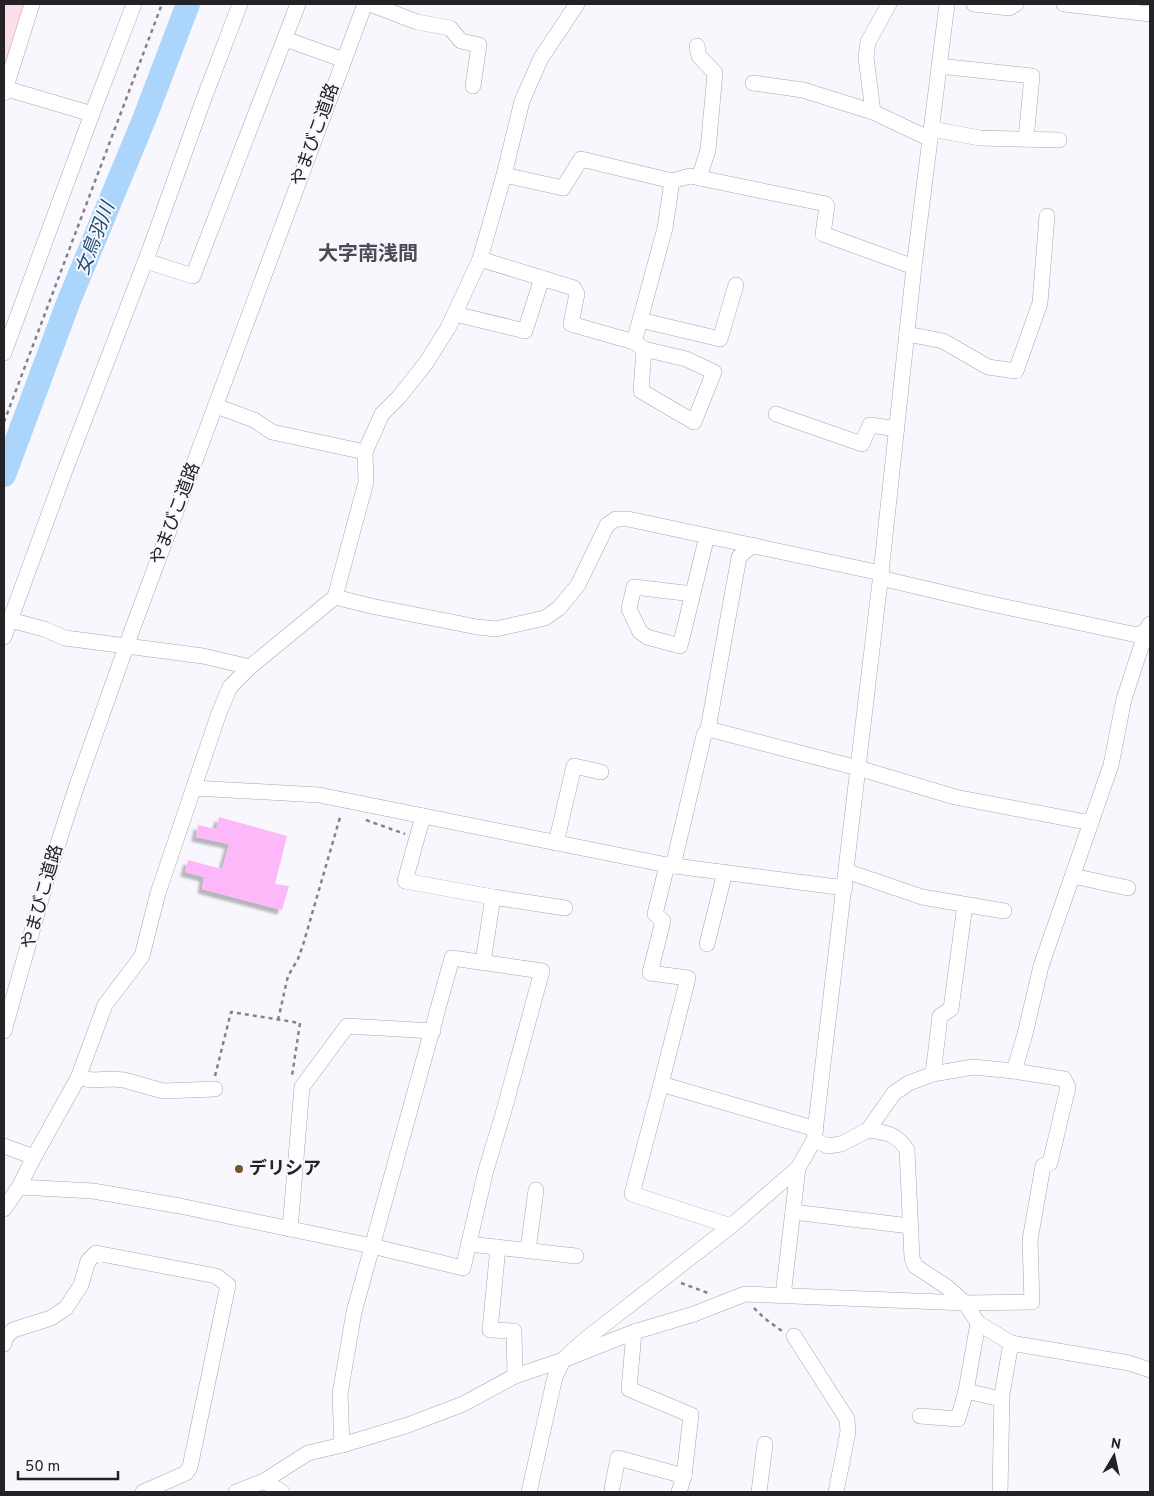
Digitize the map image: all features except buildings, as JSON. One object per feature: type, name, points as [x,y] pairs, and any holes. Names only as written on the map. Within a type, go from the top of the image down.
[{"type":"street","points":[[32,4],[4,90],[92,114]]},
{"type":"street","points":[[4,353],[134,4]]},
{"type":"street","points":[[4,637],[64,473],[146,261],[240,4]]},
{"type":"street","points":[[146,261],[193,276],[298,4]]},
{"type":"street","name":"やまびこ道路","points":[[4,1031],[47,878],[76,788],[126,647],[365,4]]},
{"type":"street","points":[[370,4],[417,22],[450,28],[461,41],[479,46],[473,86]]},
{"type":"street","points":[[4,1209],[78,1078],[105,1005],[142,956],[158,893],[219,713],[230,687],[250,667],[336,597],[366,482],[365,452],[382,414],[399,397],[426,363],[455,314],[480,259],[504,175],[522,101],[541,58],[577,4]]},
{"type":"street","points":[[873,112],[866,57],[868,42],[889,4]]},
{"type":"street","points":[[782,1296],[798,1168],[815,1135],[881,576],[914,267],[947,4]]},
{"type":"street","points":[[974,4],[1008,8],[1016,4]]},
{"type":"street","points":[[1064,4],[1150,14]]},
{"type":"street","points":[[285,39],[344,60]]},
{"type":"street","points":[[697,46],[698,56],[715,73],[708,150],[699,178]]},
{"type":"street","points":[[939,66],[1032,76],[1026,139]]},
{"type":"street","points":[[754,83],[803,90],[873,112],[930,134],[980,138],[1059,140]]},
{"type":"street","points":[[504,175],[563,188],[581,159],[672,181],[690,176],[826,204],[823,234],[914,267]]},
{"type":"street","points":[[480,259],[574,288],[576,294],[571,324],[639,345],[686,359],[714,372],[694,422],[641,391],[639,345],[640,320],[665,228],[672,181]]},
{"type":"street","points":[[907,334],[943,341],[988,367],[1016,371],[1040,303],[1047,216]]},
{"type":"street","points":[[455,314],[525,331],[542,278]]},
{"type":"street","points":[[640,320],[720,339],[736,285]]},
{"type":"street","points":[[216,406],[254,420],[272,432],[365,452]]},
{"type":"street","points":[[776,414],[862,444],[870,425],[897,430]]},
{"type":"street","points":[[336,597],[371,606],[496,629],[545,618],[559,608],[578,585],[607,526],[616,519],[628,519],[752,544],[1043,615],[1137,635],[1146,629]]},
{"type":"street","points":[[692,594],[634,587],[629,609],[640,632],[646,637],[680,646],[707,536]]},
{"type":"street","points":[[731,1226],[632,1194],[688,978],[650,973],[663,921],[655,914],[670,866],[704,735],[708,729],[740,556],[752,544]]},
{"type":"street","points":[[10,620],[44,629],[65,638],[203,656],[250,667]]},
{"type":"street","points":[[1014,1071],[1026,1034],[1041,966],[1110,765],[1124,699],[1146,629]]},
{"type":"street","points":[[708,729],[858,768],[955,797],[1091,824]]},
{"type":"street","points":[[556,843],[574,766],[601,772]]},
{"type":"street","points":[[194,788],[319,795],[670,866],[845,888]]},
{"type":"street","points":[[423,816],[405,881],[566,908]]},
{"type":"street","points":[[846,871],[922,897],[1004,911]]},
{"type":"street","points":[[707,944],[725,872]]},
{"type":"street","points":[[1072,876],[1128,888]]},
{"type":"street","points":[[483,962],[493,897]]},
{"type":"street","points":[[933,1074],[940,1016],[951,1009],[965,905]]},
{"type":"street","points":[[18,1187],[93,1191],[180,1206],[372,1246],[463,1268],[486,1170],[542,971],[452,958],[433,1031],[372,1246],[354,1312],[340,1394],[342,1445]]},
{"type":"street","points":[[290,1229],[302,1086],[347,1026],[433,1031]]},
{"type":"street","points":[[236,1492],[264,1481],[308,1453],[408,1425],[463,1404],[515,1376],[634,1332],[694,1314],[746,1294],[965,1303],[1032,1302],[1030,1240],[1043,1166],[1050,1163],[1068,1086],[1064,1079],[973,1067],[933,1074],[909,1083],[894,1093],[868,1130],[840,1144],[828,1146],[815,1135],[661,1084]]},
{"type":"street","points":[[78,1078],[124,1080],[163,1091],[213,1089]]},
{"type":"street","points":[[868,1130],[891,1134],[901,1140],[907,1150],[912,1258],[915,1266],[947,1287],[965,1303],[978,1323],[1011,1343],[1130,1363],[1150,1370]]},
{"type":"street","points":[[4,1146],[34,1157]]},
{"type":"street","points":[[530,1492],[555,1377],[562,1360],[582,1342],[731,1226],[798,1168]]},
{"type":"street","points":[[528,1250],[536,1190]]},
{"type":"street","points":[[793,1212],[910,1226]]},
{"type":"street","points":[[469,1244],[576,1256]]},
{"type":"street","points":[[498,1247],[490,1330],[514,1331],[515,1376]]},
{"type":"street","points":[[4,1344],[5,1338],[13,1330],[52,1318],[66,1308],[81,1285],[88,1261],[96,1253],[216,1276],[228,1285],[190,1467],[186,1473],[143,1492]]},
{"type":"street","points":[[920,1416],[958,1419],[966,1391],[978,1323]]},
{"type":"street","points":[[634,1332],[629,1389],[691,1415],[684,1476],[679,1492]]},
{"type":"street","points":[[794,1336],[847,1419],[848,1432],[836,1492]]},
{"type":"street","points":[[1000,1492],[1001,1400],[1011,1343]]},
{"type":"street","points":[[966,1391],[1001,1400]]},
{"type":"street","points":[[759,1492],[765,1444]]},
{"type":"street","points":[[612,1488],[618,1458],[684,1476]]},
{"type":"street","points":[[264,1481],[282,1492]]},
{"type":"path","points":[[4,422],[162,4]]},
{"type":"path","points":[[278,1020],[288,976],[298,959],[303,945],[342,811]]},
{"type":"path","points":[[361,818],[417,838]]},
{"type":"path","points":[[213,1089],[231,1012],[300,1023],[291,1082],[302,1086]]},
{"type":"shaded area","points":[[4,4],[24,4],[4,67]]},
{"type":"waterway","name":"女鳥羽川","points":[[4,475],[68,303],[145,117],[188,4]]},
{"type":"place","name":"デリシア","points":[[239,1169]]},
{"type":"district","name":"大字南浅間","points":[[368,255]]}]
